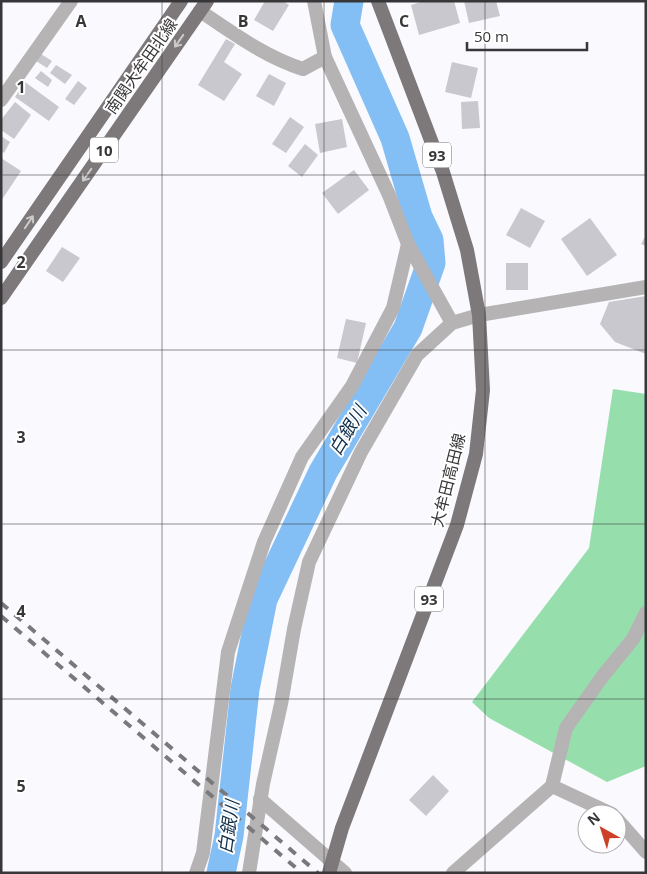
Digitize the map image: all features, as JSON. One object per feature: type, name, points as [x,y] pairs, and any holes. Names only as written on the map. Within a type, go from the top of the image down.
[{"type":"main road","name":"南関大牟田北線","points":[[1,262],[180,1]]},
{"type":"main road","name":"大牟田高田線","points":[[331,868],[342,828],[457,525],[476,454],[483,390],[479,315],[467,250],[443,172],[378,1]]},
{"type":"main road","name":"南関大牟田北線","points":[[1,298],[203,6]]},
{"type":"street","points":[[1,100],[71,1]]},
{"type":"street","points":[[314,1],[325,57],[389,195],[410,248],[452,324]]},
{"type":"street","points":[[203,6],[252,46],[288,64],[304,69],[325,57]]},
{"type":"street","points":[[196,873],[202,853],[228,652],[261,551],[302,457],[352,386],[393,308],[410,248]]},
{"type":"street","points":[[249,873],[260,799],[309,562],[361,452],[417,355],[452,324],[479,315],[646,287]]},
{"type":"street","points":[[453,873],[552,786],[566,728],[633,639],[646,613]]},
{"type":"street","points":[[552,786],[591,804]]},
{"type":"street","points":[[260,799],[331,868],[345,873]]},
{"type":"street","points":[[627,830],[646,852]]},
{"type":"green space","points":[[613,389],[646,394],[646,766],[607,782],[489,718],[472,702],[589,548]]},
{"type":"building","points":[[265,1],[283,1],[289,5],[273,31],[254,20]]},
{"type":"building","points":[[424,1],[454,1],[460,23],[419,35],[411,5]]},
{"type":"building","points":[[464,1],[496,1],[500,16],[469,23]]},
{"type":"building","points":[[226,39],[235,44],[224,62],[242,74],[224,101],[198,85]]},
{"type":"building","points":[[41,54],[52,61],[47,68],[36,61]]},
{"type":"building","points":[[452,62],[478,68],[471,98],[445,92]]},
{"type":"building","points":[[56,65],[72,75],[65,84],[50,73]]},
{"type":"building","points":[[41,71],[52,80],[48,87],[35,78]]},
{"type":"building","points":[[269,74],[286,83],[274,106],[256,96]]},
{"type":"building","points":[[78,81],[87,88],[74,105],[65,99]]},
{"type":"building","points":[[25,82],[59,107],[49,121],[15,97]]},
{"type":"building","points":[[478,101],[480,128],[462,129],[461,102]]},
{"type":"building","points":[[15,102],[31,115],[14,139],[1,130],[1,120]]},
{"type":"building","points":[[290,117],[304,127],[286,153],[272,144]]},
{"type":"building","points":[[342,119],[347,147],[320,153],[315,124]]},
{"type":"building","points":[[1,136],[10,142],[4,153],[1,151]]},
{"type":"building","points":[[305,144],[318,155],[302,177],[288,166]]},
{"type":"building","points":[[1,158],[21,171],[1,201]]},
{"type":"building","points":[[354,170],[369,190],[338,214],[322,193]]},
{"type":"building","points":[[521,208],[545,221],[530,248],[506,235]]},
{"type":"building","points":[[590,218],[617,255],[587,276],[561,239]]},
{"type":"building","points":[[646,235],[646,246],[641,244]]},
{"type":"building","points":[[62,247],[80,258],[63,282],[46,271]]},
{"type":"building","points":[[506,263],[528,263],[528,290],[506,290]]},
{"type":"building","points":[[646,296],[646,354],[615,342],[600,324],[609,302]]},
{"type":"building","points":[[346,319],[366,323],[357,363],[337,358]]},
{"type":"building","points":[[433,775],[449,791],[426,816],[409,800]]},
{"type":"waterway","name":"白銀川","points":[[221,873],[229,836],[245,689],[263,599],[323,472],[408,328],[431,263],[429,240],[418,217],[395,138],[345,25],[349,1]]},
{"type":"railway","points":[[1,603],[318,873]]},
{"type":"railway","points":[[1,616],[302,873]]}]
